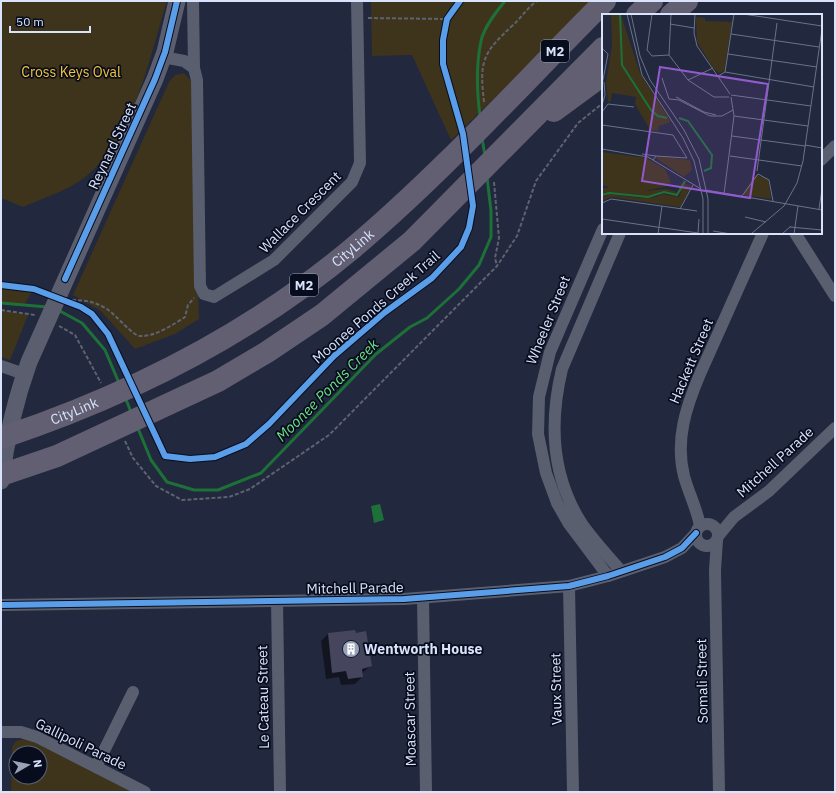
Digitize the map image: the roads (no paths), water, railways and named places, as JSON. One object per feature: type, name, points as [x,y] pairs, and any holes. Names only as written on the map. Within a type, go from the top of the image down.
[{"type":"highway","name":"CityLink","points":[[1,438],[39,425],[103,392],[136,385],[200,351],[300,288],[351,249],[386,219],[451,157],[605,1]]},
{"type":"highway","points":[[638,14],[652,1]]},
{"type":"highway","points":[[672,14],[687,1]]},
{"type":"highway","name":"M2","points":[[1,475],[120,434],[151,413],[218,381],[267,352],[322,316],[412,241],[602,49]]},
{"type":"highway","points":[[512,140],[602,76]]},
{"type":"street","name":"Reynard Street","points":[[1,481],[9,426],[24,374],[64,279],[141,113],[163,57],[174,19],[177,1]]},
{"type":"street","points":[[193,1],[194,68]]},
{"type":"street","name":"Wallace Crescent","points":[[194,68],[197,80],[200,286],[204,294],[211,297],[218,296],[274,260],[352,182],[360,163],[357,1]]},
{"type":"street","points":[[163,57],[184,61],[194,68]]},
{"type":"street","points":[[822,159],[835,146]]},
{"type":"street","name":"Wheeler Street","points":[[602,231],[550,352],[539,397],[538,428],[543,460],[557,503],[569,524],[608,576]]},
{"type":"street","points":[[620,234],[562,369],[557,391],[553,430],[557,463],[575,512],[597,545],[621,571]]},
{"type":"street","name":"Hackett Street","points":[[709,530],[688,490],[682,461],[681,434],[686,409],[700,374],[763,234]]},
{"type":"street","points":[[797,234],[835,296]]},
{"type":"street","points":[[1,366],[24,374]]},
{"type":"street","name":"Mitchell Parade","points":[[1,605],[423,598],[569,586],[608,576],[665,557],[682,548],[709,530],[734,517],[769,491],[835,428]]},
{"type":"street","points":[[704,545],[712,544],[709,530]]},
{"type":"street","name":"Somali Street","points":[[709,530],[715,570],[719,792]]},
{"type":"street","name":"Mitchell Parade","points":[[682,548],[704,545]]},
{"type":"street","name":"Somali Street","points":[[704,545],[712,558],[715,570]]},
{"type":"street","name":"Vaux Street","points":[[569,586],[572,792]]},
{"type":"street","name":"Moascar Street","points":[[423,598],[426,792]]},
{"type":"street","name":"Le Cateau Street","points":[[277,601],[280,792]]},
{"type":"street","points":[[96,767],[133,692]]},
{"type":"street","name":"Gallipoli Parade","points":[[1,732],[22,732],[37,737],[145,792]]},
{"type":"waterway","name":"Moonee Ponds Creek","points":[[480,116],[478,98],[478,60],[481,41],[488,25],[505,1]]},
{"type":"waterway","name":"Moonee Ponds Creek","points":[[482,138],[485,156]]},
{"type":"waterway","name":"Moonee Ponds Creek","points":[[137,426],[151,460],[167,482],[194,490],[218,490],[261,473],[376,354],[410,327],[427,318],[459,289],[479,265],[491,237],[491,211],[487,177]]},
{"type":"waterway","name":"Moonee Ponds Creek","points":[[1,303],[47,307]]},
{"type":"waterway","name":"Moonee Ponds Creek","points":[[58,310],[82,323],[105,350],[119,383]]},
{"type":"waterway","name":"Moonee Ponds Creek","points":[[125,397],[131,412]]},
{"type":"place","name":"Wentworth House","points":[[351,649]]},
{"type":"park label","name":"Cross Keys Oval","points":[[71,72]]}]
